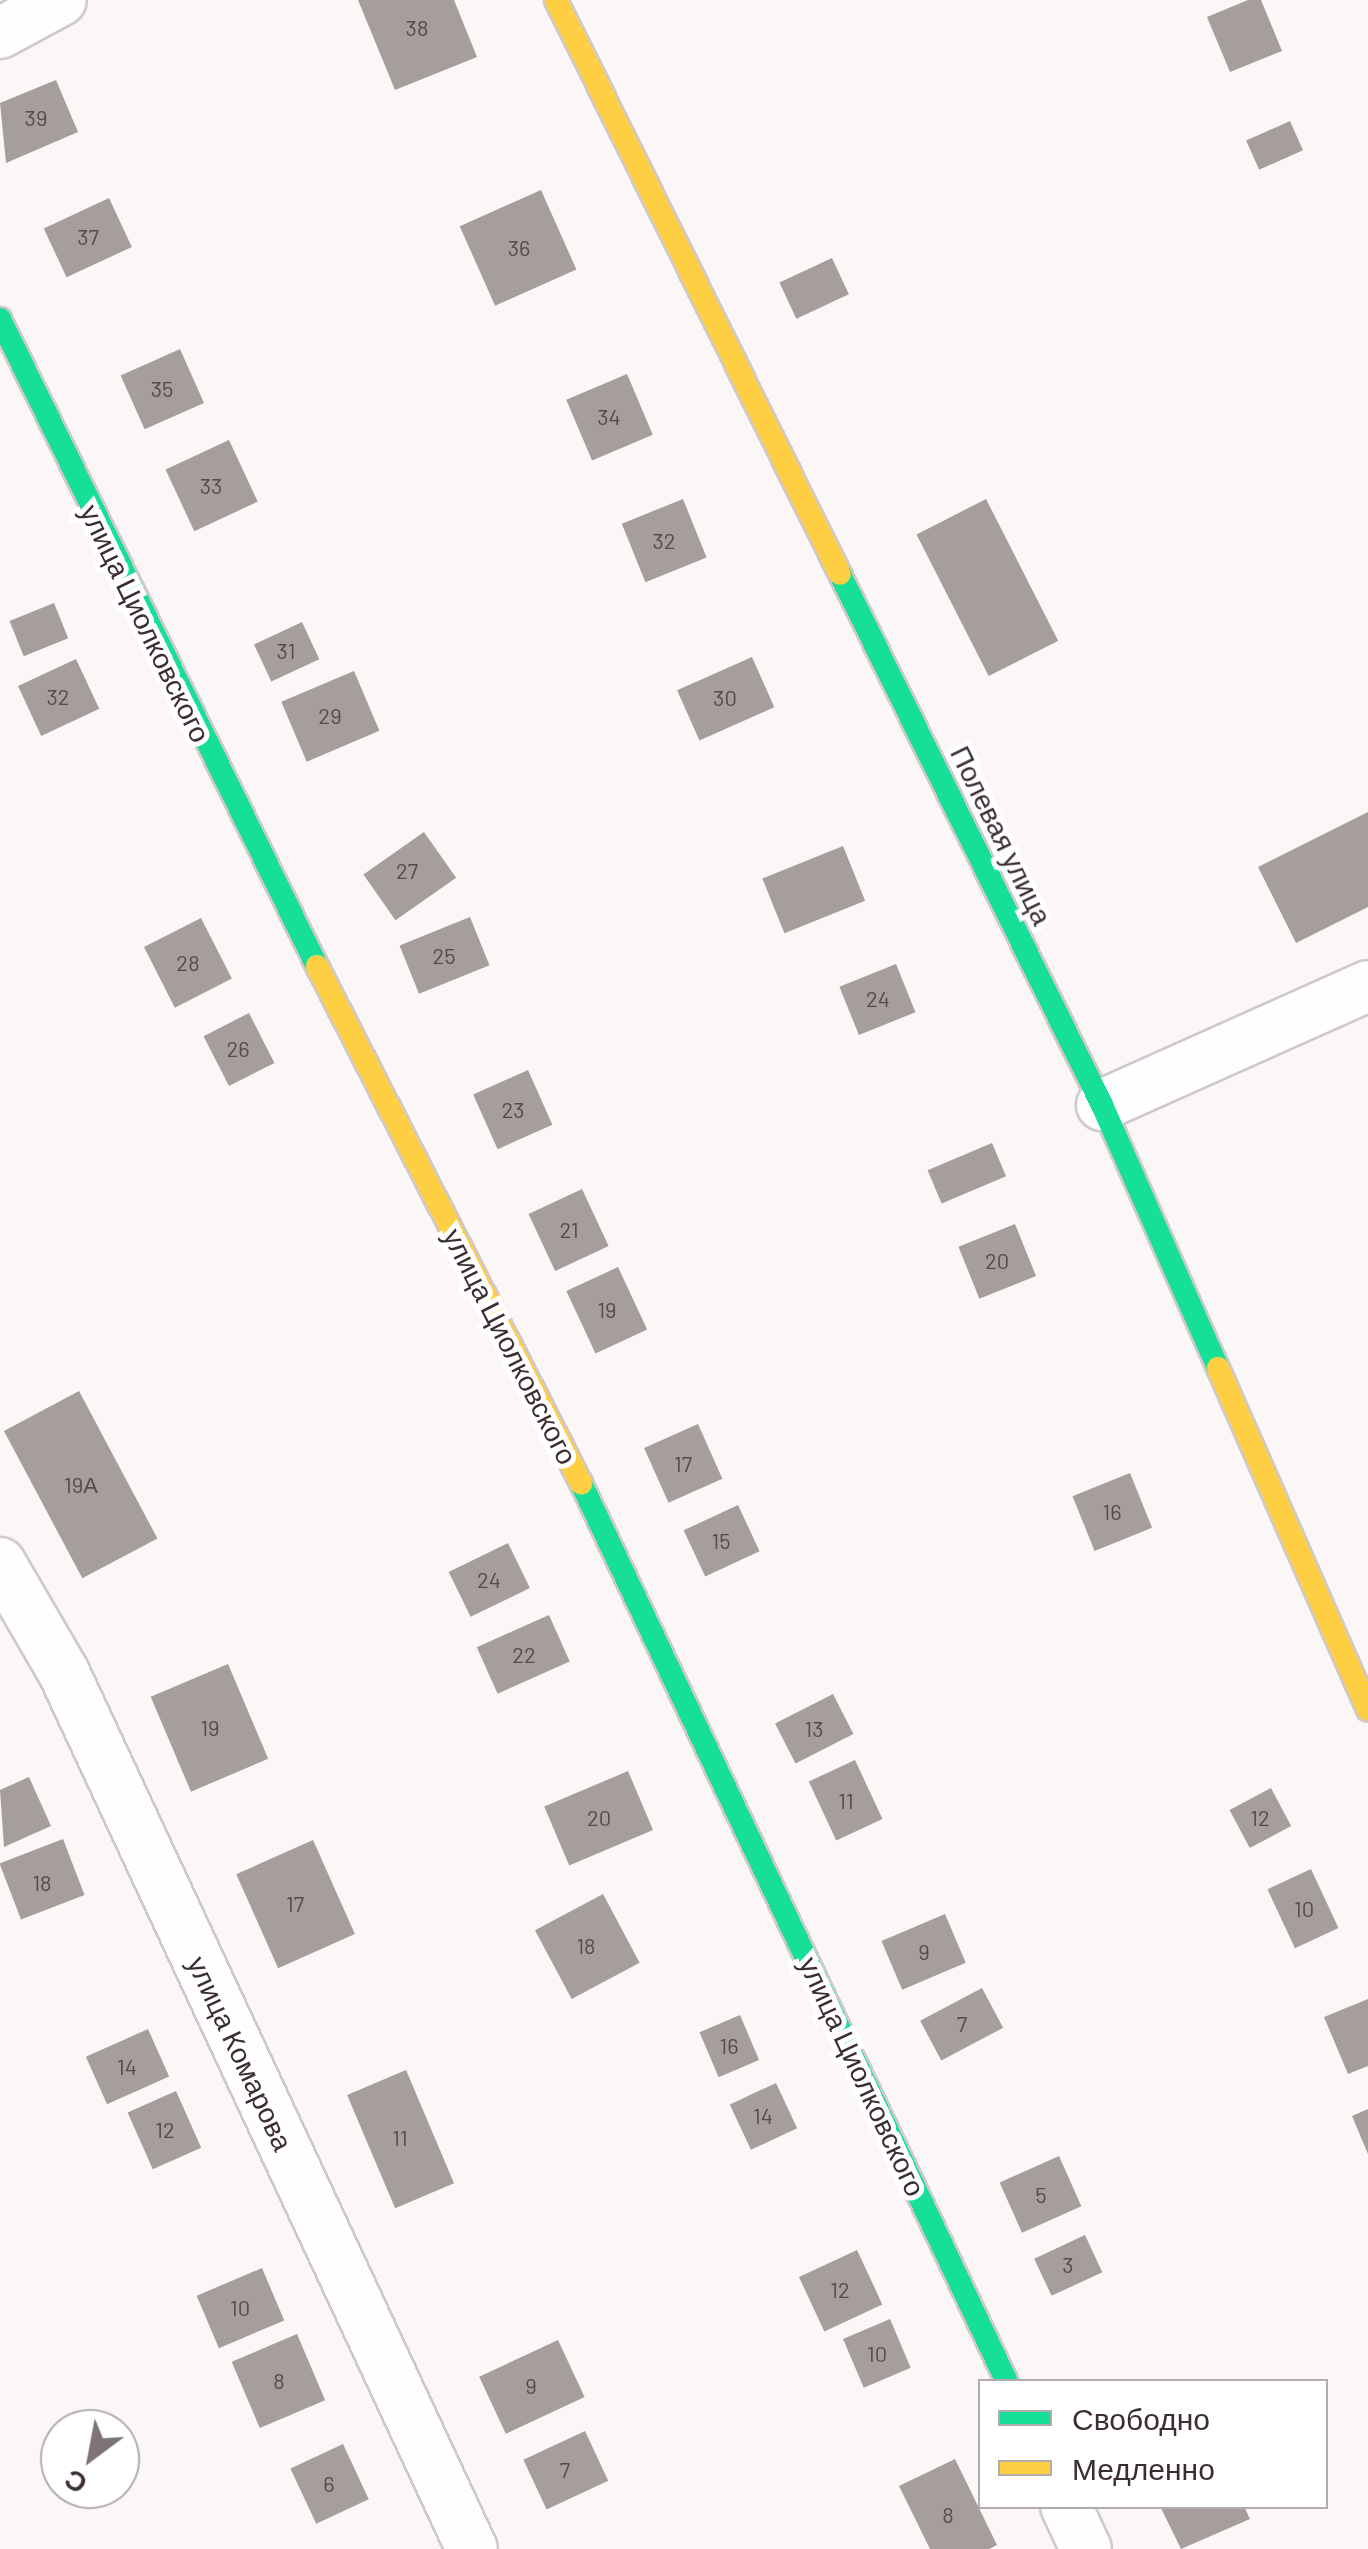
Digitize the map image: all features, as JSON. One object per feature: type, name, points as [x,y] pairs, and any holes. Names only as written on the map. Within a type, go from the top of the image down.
[{"type":"street","points":[[0,33],[61,0]]},
{"type":"street","name":"Полевая улица","points":[[556,0],[1102,1105],[1368,1708]]},
{"type":"street","name":"улица Циолковского","points":[[0,319],[216,769],[640,1598],[1006,2379]]},
{"type":"street","points":[[1102,1105],[1368,986]]},
{"type":"street","name":"улица Комарова","points":[[0,1562],[72,1690],[472,2549]]},
{"type":"street","points":[[1067,2509],[1086,2549]]},
{"type":"building","points":[[358,0],[454,0],[477,57],[395,90]]},
{"type":"building","points":[[1248,0],[1261,0],[1282,51],[1230,72],[1207,17]]},
{"type":"building","points":[[56,80],[78,132],[6,163],[0,103]]},
{"type":"building","points":[[1290,121],[1303,150],[1259,170],[1246,141]]},
{"type":"building","points":[[541,190],[576,269],[495,306],[460,226]]},
{"type":"building","points":[[109,198],[132,247],[67,277],[44,228]]},
{"type":"building","points":[[832,258],[849,294],[796,319],[779,283]]},
{"type":"building","points":[[180,349],[204,403],[145,429],[121,375]]},
{"type":"building","points":[[627,374],[653,435],[592,461],[566,400]]},
{"type":"building","points":[[229,440],[258,502],[194,531],[166,470]]},
{"type":"building","points":[[683,499],[707,557],[645,582],[622,524]]},
{"type":"building","points":[[986,499],[1058,641],[989,676],[917,534]]},
{"type":"building","points":[[54,603],[68,638],[24,656],[9,621]]},
{"type":"building","points":[[302,622],[319,659],[271,682],[254,644]]},
{"type":"building","points":[[752,657],[774,707],[699,741],[677,690]]},
{"type":"building","points":[[76,659],[99,709],[41,736],[18,686]]},
{"type":"building","points":[[354,671],[379,731],[307,762],[281,702]]},
{"type":"building","points":[[1368,812],[1368,907],[1296,943],[1258,867]]},
{"type":"building","points":[[424,832],[456,878],[396,920],[363,874]]},
{"type":"building","points":[[843,846],[865,901],[784,933],[762,879]]},
{"type":"building","points":[[470,917],[489,965],[419,994],[400,945]]},
{"type":"building","points":[[201,918],[232,979],[175,1008],[144,947]]},
{"type":"building","points":[[896,964],[915,1012],[859,1035],[839,987]]},
{"type":"building","points":[[249,1013],[274,1063],[229,1086],[204,1036]]},
{"type":"building","points":[[528,1070],[552,1125],[498,1149],[473,1094]]},
{"type":"building","points":[[992,1143],[1006,1176],[942,1203],[928,1170]]},
{"type":"building","points":[[582,1189],[609,1246],[555,1271],[529,1214]]},
{"type":"building","points":[[1015,1224],[1036,1276],[979,1299],[958,1247]]},
{"type":"building","points":[[618,1267],[647,1330],[596,1354],[566,1291]]},
{"type":"building","points":[[79,1391],[157,1538],[82,1578],[4,1431]]},
{"type":"building","points":[[698,1424],[722,1479],[669,1503],[644,1448]]},
{"type":"building","points":[[1130,1473],[1152,1528],[1095,1551],[1073,1496]]},
{"type":"building","points":[[738,1505],[760,1551],[705,1577],[684,1530]]},
{"type":"building","points":[[508,1543],[530,1588],[471,1617],[449,1572]]},
{"type":"building","points":[[549,1615],[570,1662],[498,1694],[477,1647]]},
{"type":"building","points":[[228,1664],[268,1759],[191,1792],[151,1697]]},
{"type":"building","points":[[833,1694],[853,1734],[796,1764],[775,1724]]},
{"type":"building","points":[[855,1760],[882,1819],[836,1840],[809,1782]]},
{"type":"building","points":[[628,1771],[653,1830],[569,1865],[544,1807]]},
{"type":"building","points":[[29,1777],[51,1826],[4,1847],[0,1790]]},
{"type":"building","points":[[1271,1788],[1291,1826],[1250,1848],[1230,1810]]},
{"type":"building","points":[[63,1839],[85,1895],[21,1919],[0,1863]]},
{"type":"building","points":[[313,1840],[355,1934],[278,1968],[236,1874]]},
{"type":"building","points":[[1311,1869],[1338,1928],[1295,1948],[1267,1889]]},
{"type":"building","points":[[603,1894],[640,1963],[572,1999],[535,1930]]},
{"type":"building","points":[[945,1914],[966,1963],[902,1990],[881,1941]]},
{"type":"building","points":[[982,1988],[1003,2028],[941,2061],[920,2021]]},
{"type":"building","points":[[1368,1999],[1368,2066],[1348,2074],[1324,2017]]},
{"type":"building","points":[[740,2015],[759,2060],[719,2077],[699,2032]]},
{"type":"building","points":[[148,2029],[169,2077],[107,2104],[86,2057]]},
{"type":"building","points":[[406,2070],[454,2183],[395,2208],[347,2095]]},
{"type":"building","points":[[776,2083],[797,2128],[751,2150],[730,2105]]},
{"type":"building","points":[[176,2091],[201,2148],[153,2169],[128,2113]]},
{"type":"building","points":[[1368,2109],[1368,2154],[1352,2116]]},
{"type":"building","points":[[1059,2156],[1081,2206],[1022,2233],[1000,2182]]},
{"type":"building","points":[[1085,2235],[1102,2272],[1052,2296],[1034,2259]]},
{"type":"building","points":[[857,2250],[882,2304],[824,2331],[799,2277]]},
{"type":"building","points":[[262,2268],[284,2320],[219,2348],[197,2296]]},
{"type":"building","points":[[890,2319],[911,2368],[864,2388],[843,2339]]},
{"type":"building","points":[[297,2334],[325,2400],[260,2428],[232,2362]]},
{"type":"building","points":[[558,2340],[585,2397],[506,2434],[479,2377]]},
{"type":"building","points":[[585,2431],[608,2481],[547,2510],[523,2460]]},
{"type":"building","points":[[343,2444],[369,2499],[316,2524],[290,2469]]},
{"type":"building","points":[[955,2459],[997,2545],[989,2549],[930,2549],[899,2486]]},
{"type":"building","points":[[1161,2509],[1245,2509],[1250,2519],[1181,2549]]},
{"type":"traffic: fast","points":[[0,319],[317,966]]},
{"type":"traffic: fast","points":[[840,574],[1102,1105],[1218,1368]]},
{"type":"traffic: fast","points":[[581,1483],[1006,2379]]},
{"type":"traffic: slow","points":[[556,0],[840,574]]},
{"type":"traffic: slow","points":[[317,966],[581,1483]]},
{"type":"traffic: slow","points":[[1218,1368],[1368,1709]]}]
